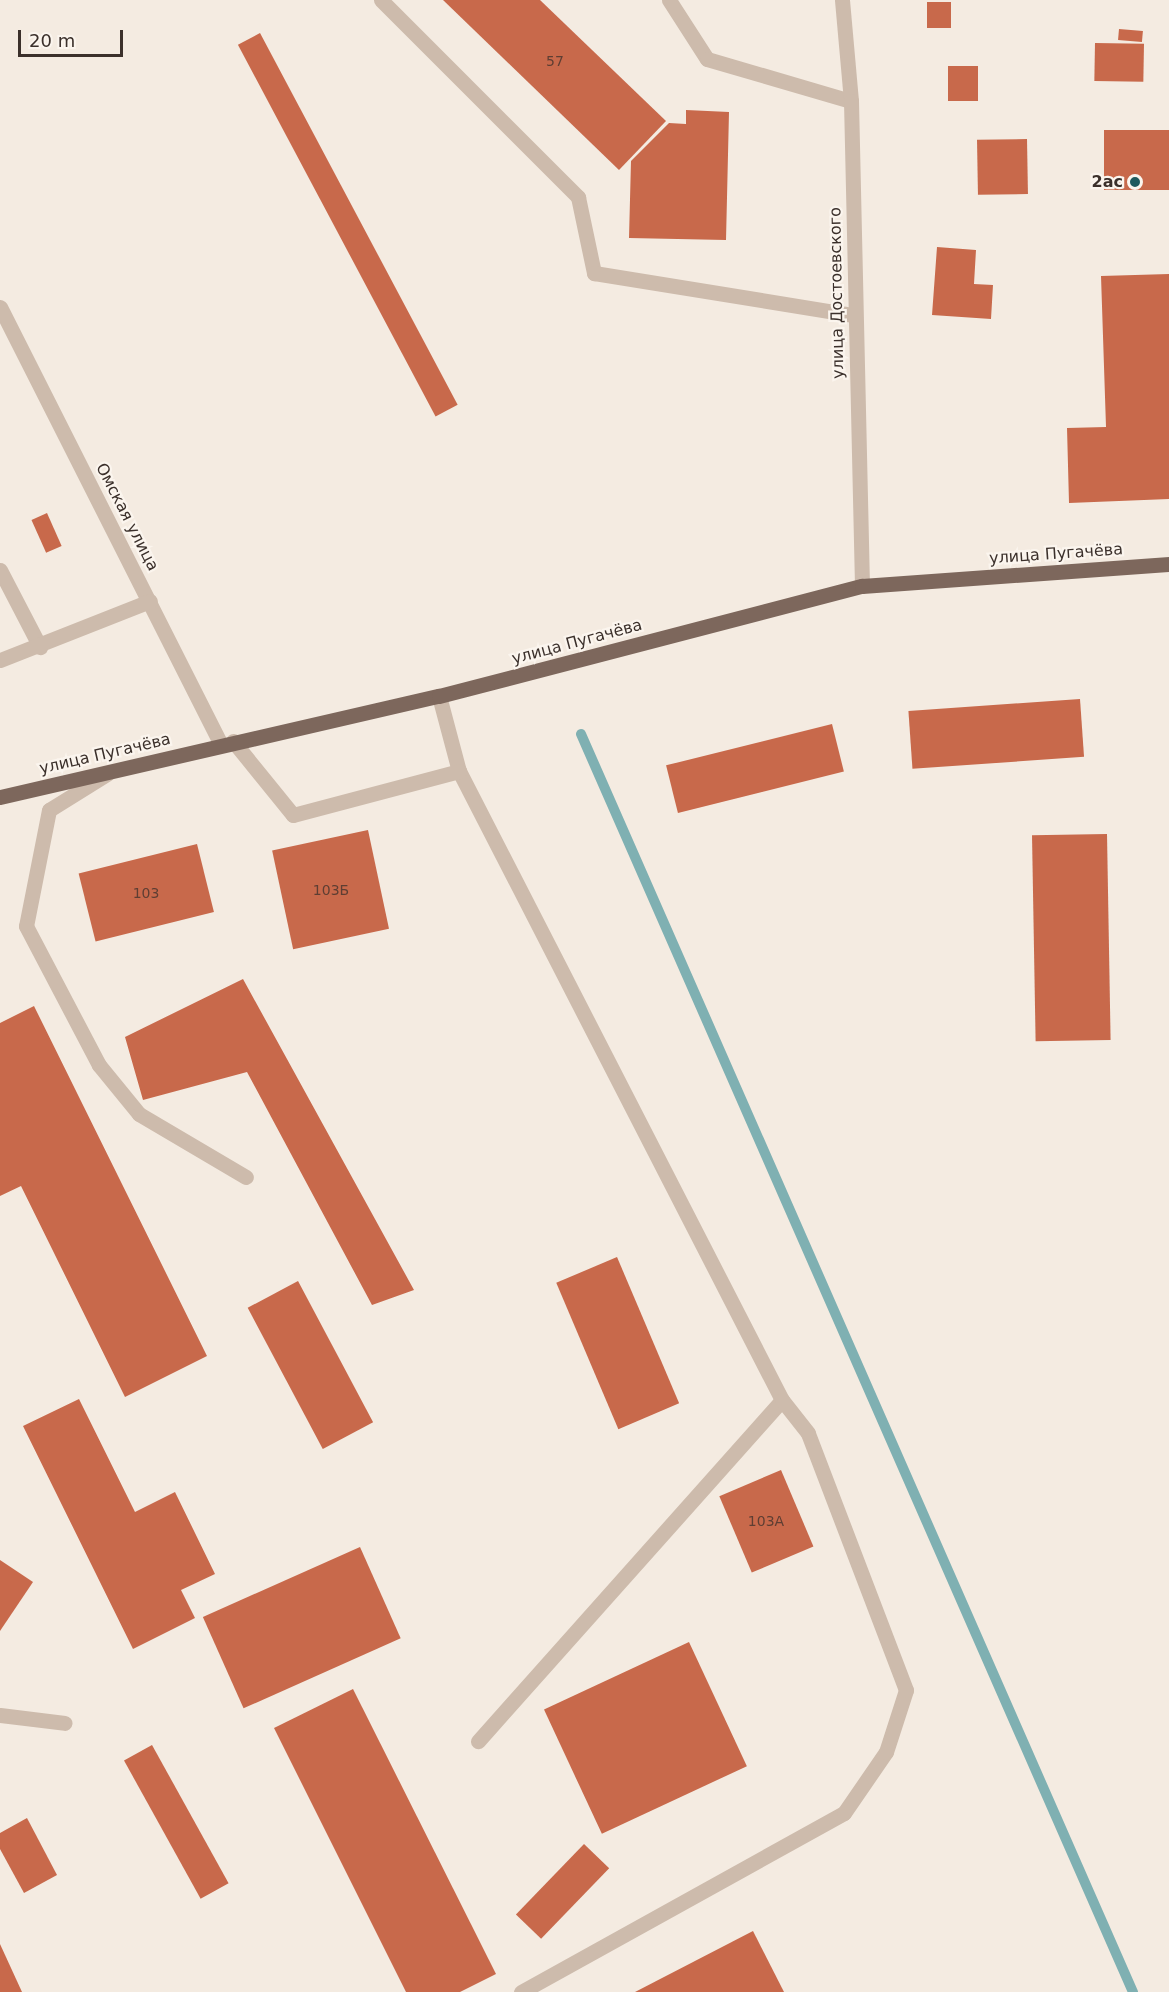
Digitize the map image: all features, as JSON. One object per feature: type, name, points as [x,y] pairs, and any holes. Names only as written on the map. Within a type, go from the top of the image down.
[{"type":"main road","name":"улица Пугачёва","points":[[0,797],[107,774],[227,743],[440,696],[862,586],[1169,564]]},
{"type":"street","points":[[381,0],[578,197],[594,273],[854,315]]},
{"type":"street","points":[[669,0],[707,59],[851,101]]},
{"type":"street","name":"улица Достоевского","points":[[842,0],[851,101],[854,315],[862,586]]},
{"type":"street","name":"Омская улица","points":[[0,307],[150,601],[227,743],[293,815],[459,771]]},
{"type":"street","points":[[0,570],[40,647]]},
{"type":"street","points":[[0,660],[40,647],[150,601]]},
{"type":"street","points":[[440,696],[459,771],[782,1400],[808,1433],[906,1690],[886,1752],[844,1813],[521,1992]]},
{"type":"street","points":[[107,774],[50,810],[26,926],[99,1065],[139,1113],[246,1177]]},
{"type":"street","points":[[478,1741],[782,1400]]},
{"type":"street","points":[[0,1715],[65,1723]]},
{"type":"building","points":[[443,0],[540,0],[666,121],[619,170]]},
{"type":"building","points":[[927,2],[951,2],[951,28],[927,28]]},
{"type":"building","points":[[1119,29],[1143,31],[1142,42],[1118,40]]},
{"type":"building","points":[[260,33],[458,405],[436,416],[238,45]]},
{"type":"building","points":[[1095,43],[1144,44],[1143,82],[1094,81]]},
{"type":"building","points":[[948,66],[978,66],[978,101],[948,101]]},
{"type":"building","points":[[686,110],[729,112],[726,240],[629,238],[631,161],[669,123],[686,124]]},
{"type":"building","points":[[1104,130],[1169,130],[1169,190],[1104,190]]},
{"type":"building","points":[[1027,139],[1028,194],[978,195],[977,140]]},
{"type":"building","points":[[937,247],[976,250],[974,284],[993,285],[991,319],[932,315]]},
{"type":"building","points":[[1169,274],[1169,499],[1069,503],[1067,428],[1106,427],[1101,276]]},
{"type":"building","points":[[47,513],[62,546],[46,553],[31,520]]},
{"type":"building","points":[[1080,699],[1084,757],[912,769],[908,711]]},
{"type":"building","points":[[832,724],[844,772],[678,813],[666,765]]},
{"type":"building","points":[[368,830],[389,929],[293,949],[272,850]]},
{"type":"building","points":[[1107,834],[1111,1040],[1036,1041],[1032,835]]},
{"type":"building","points":[[197,844],[214,912],[96,941],[79,874]]},
{"type":"building","points":[[243,979],[414,1290],[372,1305],[247,1072],[143,1100],[125,1037]]},
{"type":"building","points":[[34,1006],[207,1356],[125,1397],[21,1186],[0,1196],[0,1023]]},
{"type":"building","points":[[617,1257],[679,1403],[618,1429],[556,1283]]},
{"type":"building","points":[[298,1281],[373,1422],[323,1449],[248,1308]]},
{"type":"building","points":[[79,1399],[135,1512],[175,1492],[215,1574],[181,1590],[195,1618],[133,1649],[23,1426]]},
{"type":"building","points":[[781,1470],[813,1546],[752,1573],[719,1496]]},
{"type":"building","points":[[360,1547],[401,1638],[244,1708],[203,1617]]},
{"type":"building","points":[[0,1560],[33,1582],[0,1631]]},
{"type":"building","points":[[689,1642],[747,1766],[602,1834],[544,1710]]},
{"type":"building","points":[[353,1689],[496,1974],[460,1992],[406,1992],[274,1728]]},
{"type":"building","points":[[152,1745],[229,1883],[201,1899],[124,1761]]},
{"type":"building","points":[[27,1818],[57,1875],[24,1893],[0,1849],[0,1833]]},
{"type":"building","points":[[584,1844],[609,1868],[541,1939],[516,1914]]},
{"type":"building","points":[[753,1931],[784,1992],[635,1992]]},
{"type":"building","points":[[0,1944],[22,1992],[0,1992]]},
{"type":"waterway","points":[[581,734],[1133,1992]]},
{"type":"place","name":"2ас","points":[[1135,182]]}]
